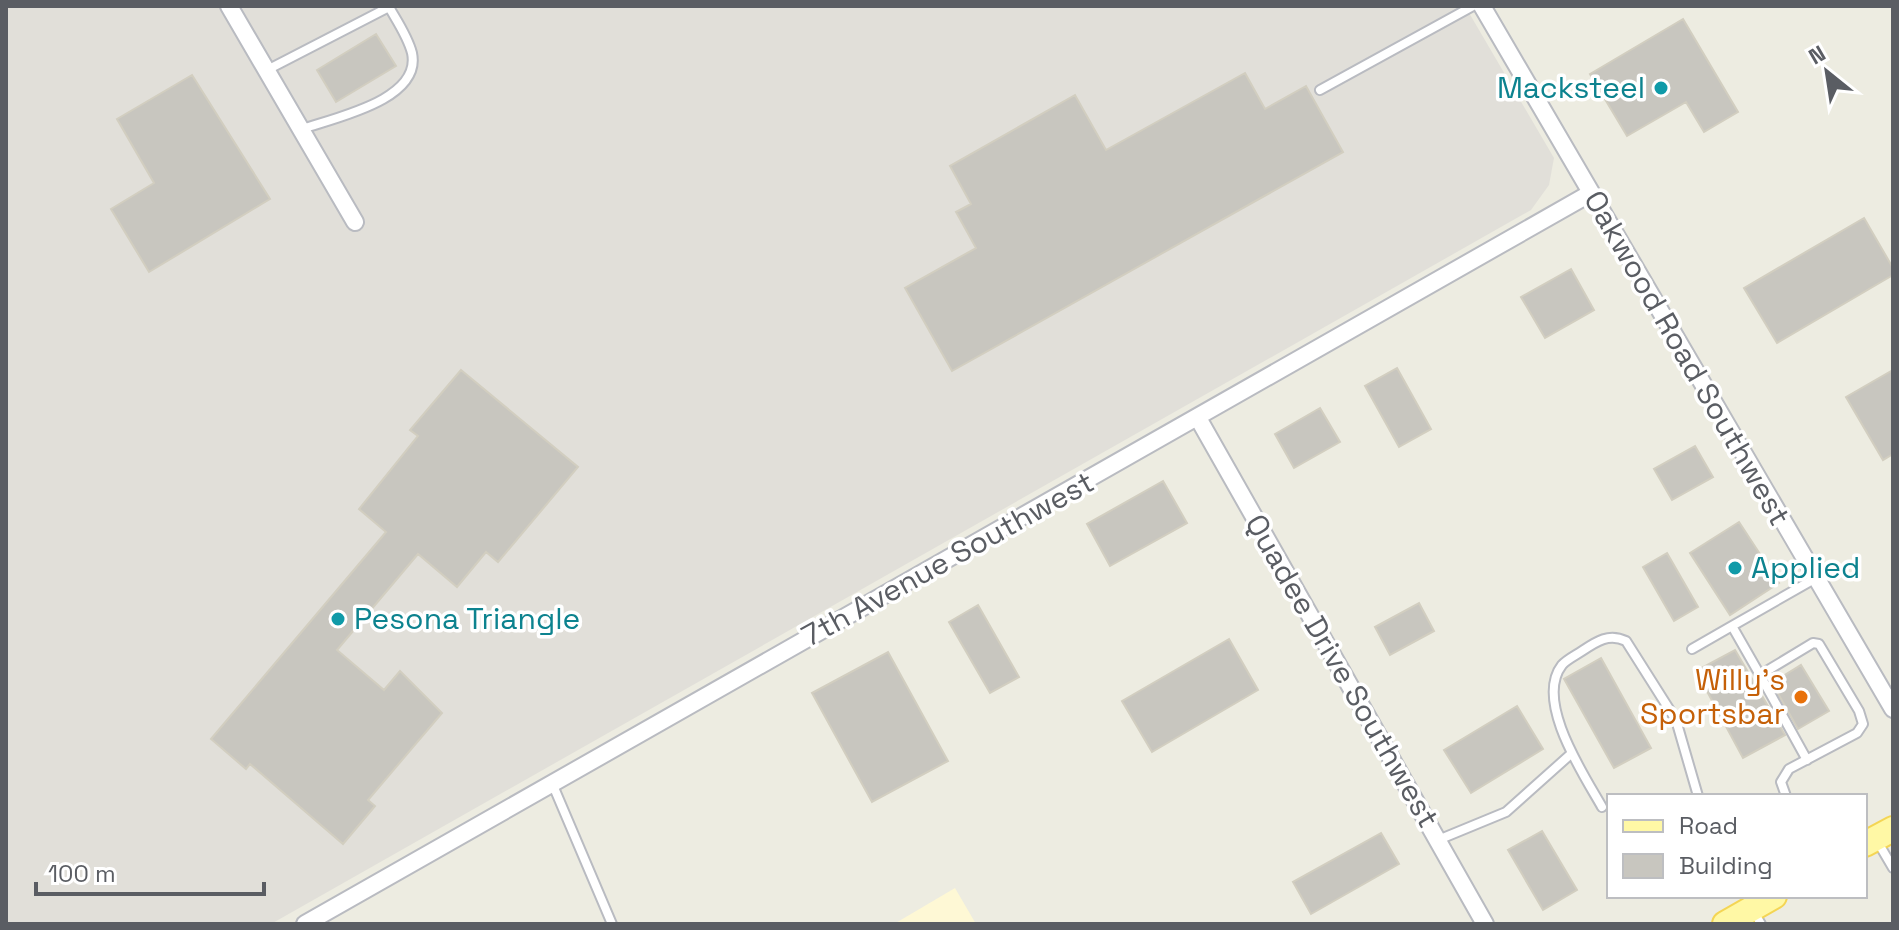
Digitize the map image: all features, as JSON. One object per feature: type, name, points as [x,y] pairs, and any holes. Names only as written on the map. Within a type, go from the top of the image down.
[{"type":"main road","points":[[1725,924],[1759,906]]},
{"type":"street","points":[[229,6],[355,222]]},
{"type":"street","name":"Oakwood Road Southwest","points":[[1482,6],[1893,709]]},
{"type":"street","name":"7th Avenue Southwest","points":[[305,924],[1591,193]]},
{"type":"street","name":"Quadee Drive Southwest","points":[[1198,418],[1485,924]]},
{"type":"lane","points":[[1320,90],[1473,6]]},
{"type":"lane","points":[[267,71],[390,7],[412,52],[413,67],[405,82],[377,105],[301,129]]},
{"type":"lane","points":[[1692,649],[1816,578]]},
{"type":"lane","points":[[1732,626],[1807,760]]},
{"type":"lane","points":[[1602,807],[1565,740],[1553,693],[1561,666],[1597,640],[1615,636],[1626,641],[1676,720],[1697,794]]},
{"type":"lane","points":[[1760,675],[1813,643],[1819,644],[1859,711],[1863,724],[1857,733],[1789,769],[1781,782],[1785,794]]},
{"type":"lane","points":[[1438,840],[1506,812],[1572,753]]},
{"type":"lane","points":[[552,783],[612,924]]},
{"type":"lane","points":[[1878,837],[1893,868]]},
{"type":"shaded area","points":[[6,6],[1465,6],[1554,158],[1549,185],[1531,210],[271,924],[6,924]]},
{"type":"shaded area","points":[[955,888],[976,924],[894,924]]},
{"type":"building","name":"Macksteel","points":[[1683,19],[1738,112],[1704,132],[1686,102],[1627,136],[1590,74]]},
{"type":"building","points":[[376,34],[396,66],[336,102],[317,70]]},
{"type":"building","points":[[1245,73],[1265,109],[1306,86],[1343,152],[952,371],[905,288],[976,248],[956,212],[971,204],[950,166],[1075,95],[1106,150]]},
{"type":"building","points":[[192,75],[270,199],[149,272],[111,209],[154,183],[117,119]]},
{"type":"building","points":[[1864,218],[1893,268],[1893,275],[1777,343],[1744,288]]},
{"type":"building","points":[[1571,269],[1594,310],[1545,338],[1521,297]]},
{"type":"building","points":[[1397,368],[1431,429],[1399,447],[1365,386]]},
{"type":"building","name":"Pesona Triangle","points":[[461,370],[578,467],[498,562],[486,552],[457,587],[418,554],[337,650],[384,690],[400,671],[442,713],[368,800],[375,806],[343,844],[250,764],[246,769],[211,739],[386,532],[359,509],[418,436],[410,430]]},
{"type":"building","points":[[1893,370],[1893,454],[1883,460],[1846,397]]},
{"type":"building","points":[[1320,408],[1340,442],[1294,468],[1275,434]]},
{"type":"building","points":[[1695,446],[1713,477],[1672,500],[1654,469]]},
{"type":"building","points":[[1163,481],[1187,523],[1110,566],[1087,524]]},
{"type":"building","name":"Applied","points":[[1739,522],[1779,583],[1730,615],[1690,553]]},
{"type":"building","points":[[1667,553],[1698,607],[1674,621],[1643,567]]},
{"type":"building","points":[[1419,603],[1434,631],[1390,655],[1375,627]]},
{"type":"building","points":[[978,605],[1019,677],[990,693],[949,622]]},
{"type":"building","points":[[1229,639],[1258,690],[1152,752],[1122,701]]},
{"type":"building","points":[[1735,650],[1785,735],[1743,758],[1696,671]]},
{"type":"building","points":[[888,652],[948,761],[872,802],[812,693]]},
{"type":"building","points":[[1601,658],[1651,748],[1614,768],[1564,679]]},
{"type":"building","name":"Willy's Sportsbar","points":[[1801,665],[1829,711],[1798,729],[1772,683]]},
{"type":"building","points":[[1517,706],[1543,749],[1471,793],[1444,750]]},
{"type":"building","points":[[1542,831],[1577,890],[1543,910],[1508,850]]},
{"type":"building","points":[[1381,833],[1399,864],[1311,914],[1293,882]]},
{"type":"place","name":"Macksteel","points":[[1661,88]]},
{"type":"place","name":"Applied","points":[[1735,568]]},
{"type":"place","name":"Pesona Triangle","points":[[338,619]]},
{"type":"place","name":"Willy's Sportsbar","points":[[1801,697]]}]
